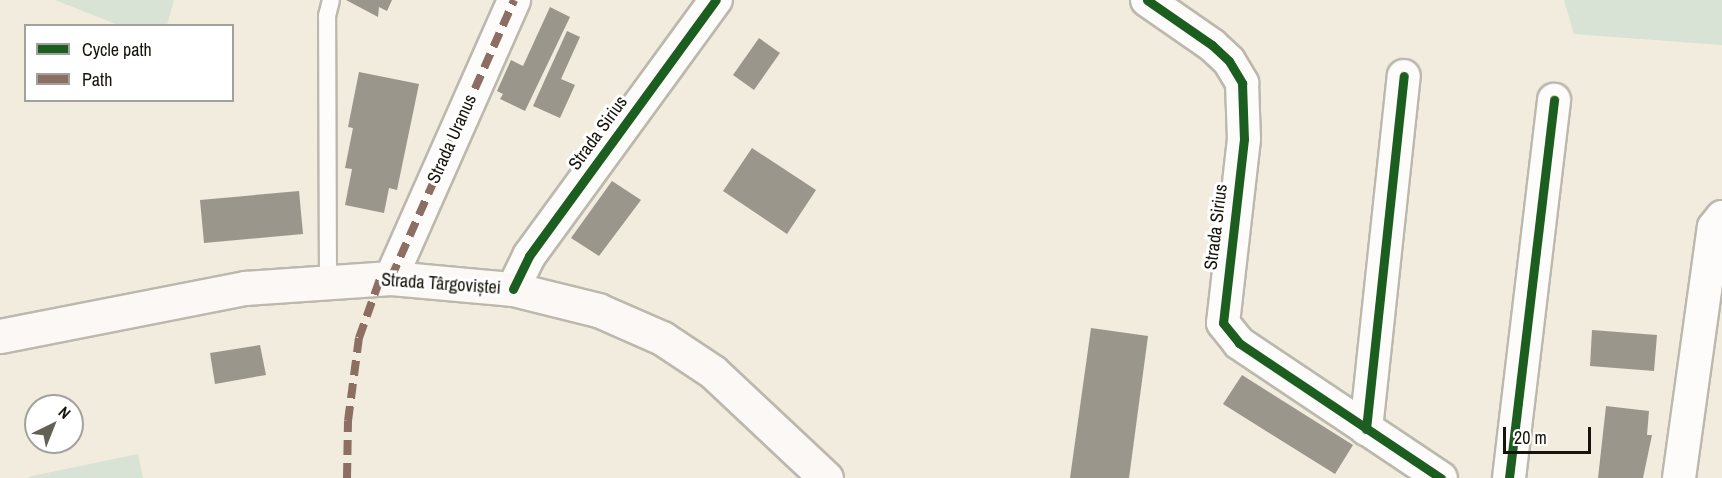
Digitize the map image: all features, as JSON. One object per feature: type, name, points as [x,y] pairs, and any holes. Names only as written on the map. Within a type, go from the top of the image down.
[{"type":"main road","name":"Strada Târgoviștei","points":[[0,336],[181,299],[328,281],[391,278],[513,289],[598,310],[662,338],[729,386],[826,478]]},
{"type":"street","name":"Strada Uranus","points":[[391,278],[514,0]]},
{"type":"street","name":"Strada Sirius","points":[[513,289],[530,256],[716,0]]},
{"type":"street","name":"Strada Sirius","points":[[1148,0],[1212,45],[1229,61],[1242,83],[1244,139],[1223,323],[1239,344],[1441,478]]},
{"type":"street","points":[[1366,429],[1404,76]]},
{"type":"street","points":[[1509,478],[1554,100]]},
{"type":"street","points":[[1679,478],[1709,380],[1714,227],[1722,217]]},
{"type":"lane","points":[[328,281],[327,16],[331,0]]},
{"type":"shaded area","points":[[55,0],[174,0],[167,24],[116,24]]},
{"type":"shaded area","points":[[1564,0],[1722,0],[1722,45],[1574,34]]},
{"type":"shaded area","points":[[138,454],[143,478],[28,478],[32,476]]},
{"type":"building","points":[[346,0],[392,0],[387,11],[379,7],[378,17]]},
{"type":"building","points":[[550,7],[570,17],[525,111],[500,99],[503,94],[497,91],[511,60],[523,66]]},
{"type":"building","points":[[567,31],[580,37],[561,79],[575,85],[560,118],[533,106]]},
{"type":"building","points":[[759,38],[780,53],[754,90],[733,75]]},
{"type":"building","points":[[359,72],[419,84],[397,190],[389,188],[384,213],[345,205],[352,169],[345,168],[353,128],[348,127]]},
{"type":"building","points":[[752,148],[816,190],[787,234],[723,191]]},
{"type":"building","points":[[612,181],[641,200],[599,256],[571,238]]},
{"type":"building","points":[[299,191],[303,234],[204,243],[200,200]]},
{"type":"building","points":[[1091,328],[1148,336],[1129,478],[1070,478]]},
{"type":"building","points":[[1592,330],[1657,335],[1654,371],[1590,366]]},
{"type":"building","points":[[260,345],[266,375],[215,384],[210,353]]},
{"type":"building","points":[[1242,375],[1353,445],[1335,474],[1223,404]]},
{"type":"building","points":[[1606,406],[1649,411],[1647,435],[1652,435],[1643,478],[1598,478]]},
{"type":"marked path","points":[[391,278],[514,0]]},
{"type":"marked path","points":[[347,478],[348,421],[359,338],[380,279]]},
{"type":"cycle path","points":[[513,289],[529,256],[716,0]]},
{"type":"cycle path","points":[[1147,0],[1212,45],[1229,61],[1242,83],[1244,139],[1223,323],[1239,343],[1441,478]]},
{"type":"cycle path","points":[[1366,429],[1404,76]]},
{"type":"cycle path","points":[[1509,478],[1554,100]]}]
